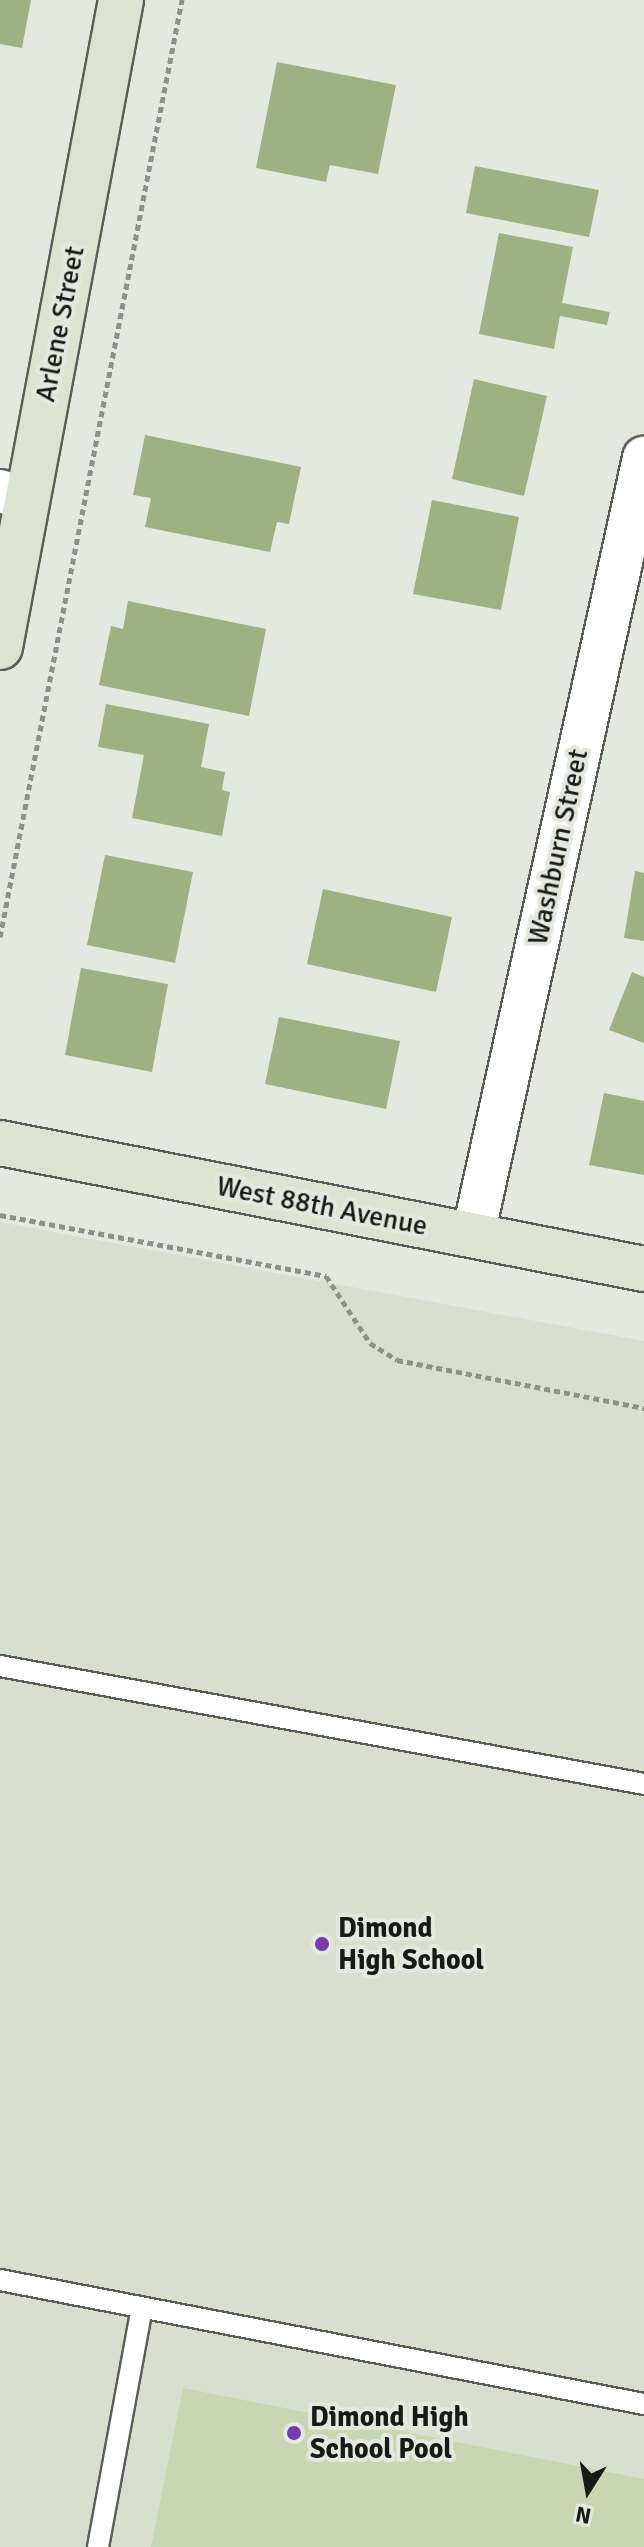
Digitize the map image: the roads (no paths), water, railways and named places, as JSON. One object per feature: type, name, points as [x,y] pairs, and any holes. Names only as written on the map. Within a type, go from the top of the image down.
[{"type":"street","name":"Arlene Street","points":[[0,647],[14,495],[121,0]]},
{"type":"street","name":"Washburn Street","points":[[473,1235],[644,458]]},
{"type":"street","name":"West 88th Avenue","points":[[0,1143],[644,1269]]},
{"type":"lane","points":[[0,1666],[644,1784]]},
{"type":"lane","points":[[0,2280],[644,2404]]},
{"type":"lane","points":[[98,2547],[142,2308]]},
{"type":"place","name":"Dimond High School","points":[[322,1944]]},
{"type":"place","name":"Dimond High School Pool","points":[[294,2433]]}]
